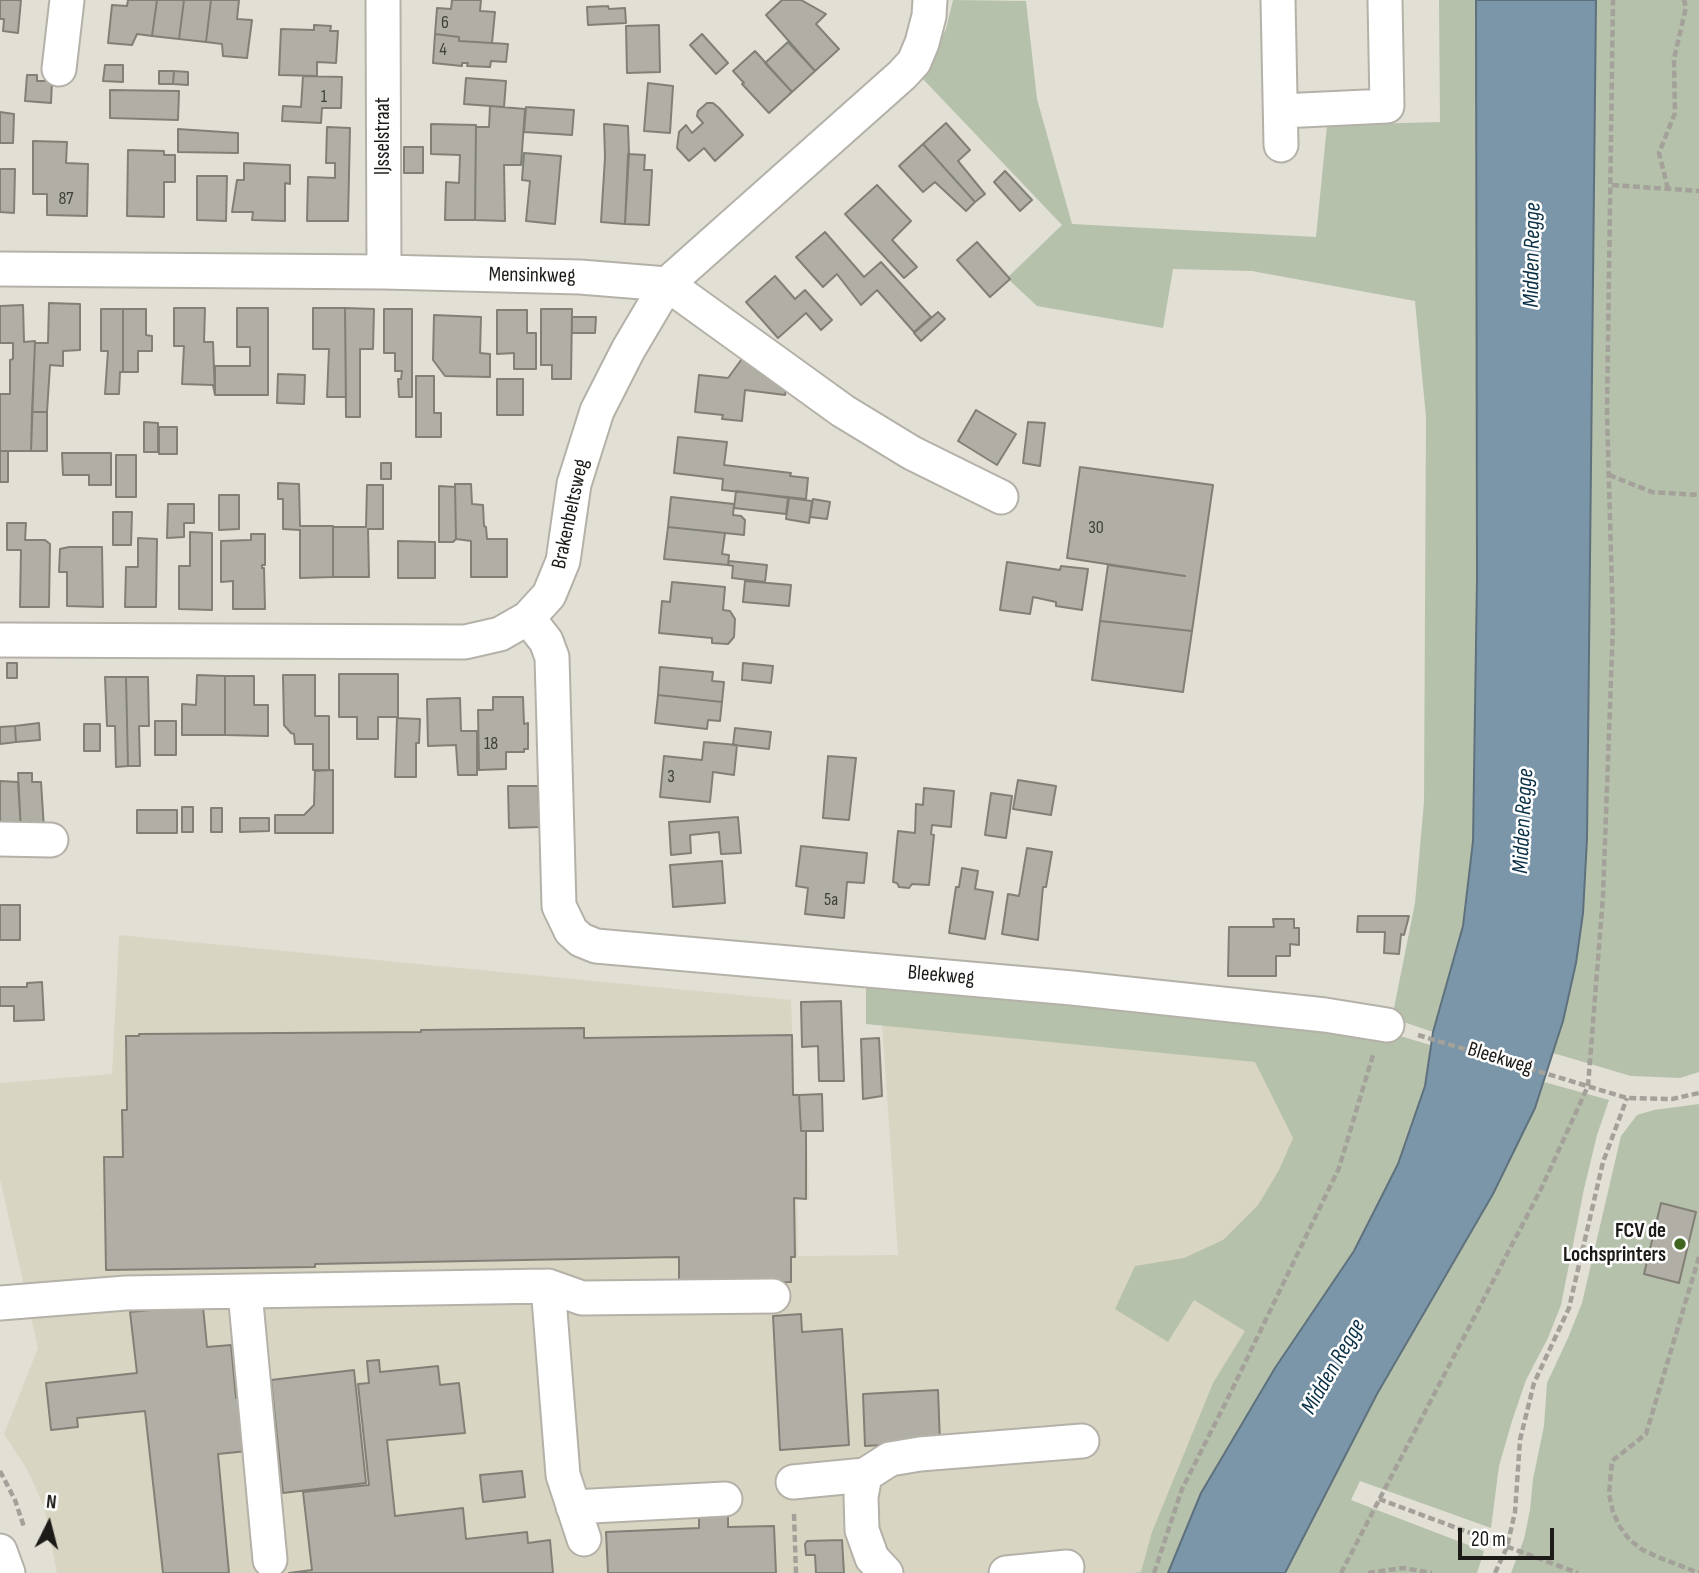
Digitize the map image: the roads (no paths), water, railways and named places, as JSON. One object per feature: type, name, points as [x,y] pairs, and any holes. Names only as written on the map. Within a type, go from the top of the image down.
[{"type":"street","points":[[59,69],[66,0]]},
{"type":"street","name":"IJsselstraat","points":[[383,0],[384,272]]},
{"type":"street","name":"Brakenbeltsweg","points":[[0,640],[466,642],[500,634],[528,618],[549,595],[563,561],[574,484],[597,411],[628,350],[667,284],[902,75],[914,62],[922,43],[930,0]]},
{"type":"street","points":[[1278,0],[1281,145]]},
{"type":"street","points":[[1282,111],[1387,106],[1385,0]]},
{"type":"street","name":"Mensinkweg","points":[[0,269],[384,272],[580,277],[667,284]]},
{"type":"street","points":[[667,284],[843,411],[912,453],[1001,497]]},
{"type":"street","name":"Bleekweg","points":[[528,618],[546,641],[552,657],[559,906],[571,931],[581,940],[596,946],[1072,988],[1325,1015],[1383,1024]]},
{"type":"street","points":[[0,839],[51,840]]},
{"type":"street","points":[[548,1286],[563,1475],[584,1539]]},
{"type":"street","points":[[0,1303],[126,1293],[548,1286],[582,1298],[773,1296]]},
{"type":"street","points":[[245,1292],[270,1560]]},
{"type":"street","points":[[793,1482],[865,1475],[890,1459],[900,1457],[1082,1441]]},
{"type":"street","points":[[865,1475],[861,1497],[862,1530],[872,1558],[886,1573]]},
{"type":"street","points":[[573,1507],[725,1499]]},
{"type":"street","points":[[8,1573],[13,1541]]},
{"type":"street","points":[[1006,1573],[1067,1567]]},
{"type":"water","name":"Midden Regge","points":[[1476,0],[1596,0],[1587,839],[1583,913],[1576,963],[1563,1021],[1535,1108],[1493,1194],[1377,1394],[1285,1573],[1168,1573],[1201,1493],[1275,1368],[1354,1251],[1398,1164],[1425,1086],[1433,1032],[1463,926],[1473,841],[1477,579]]},
{"type":"place","name":"FCV de Lochsprinters","points":[[1680,1244]]}]
